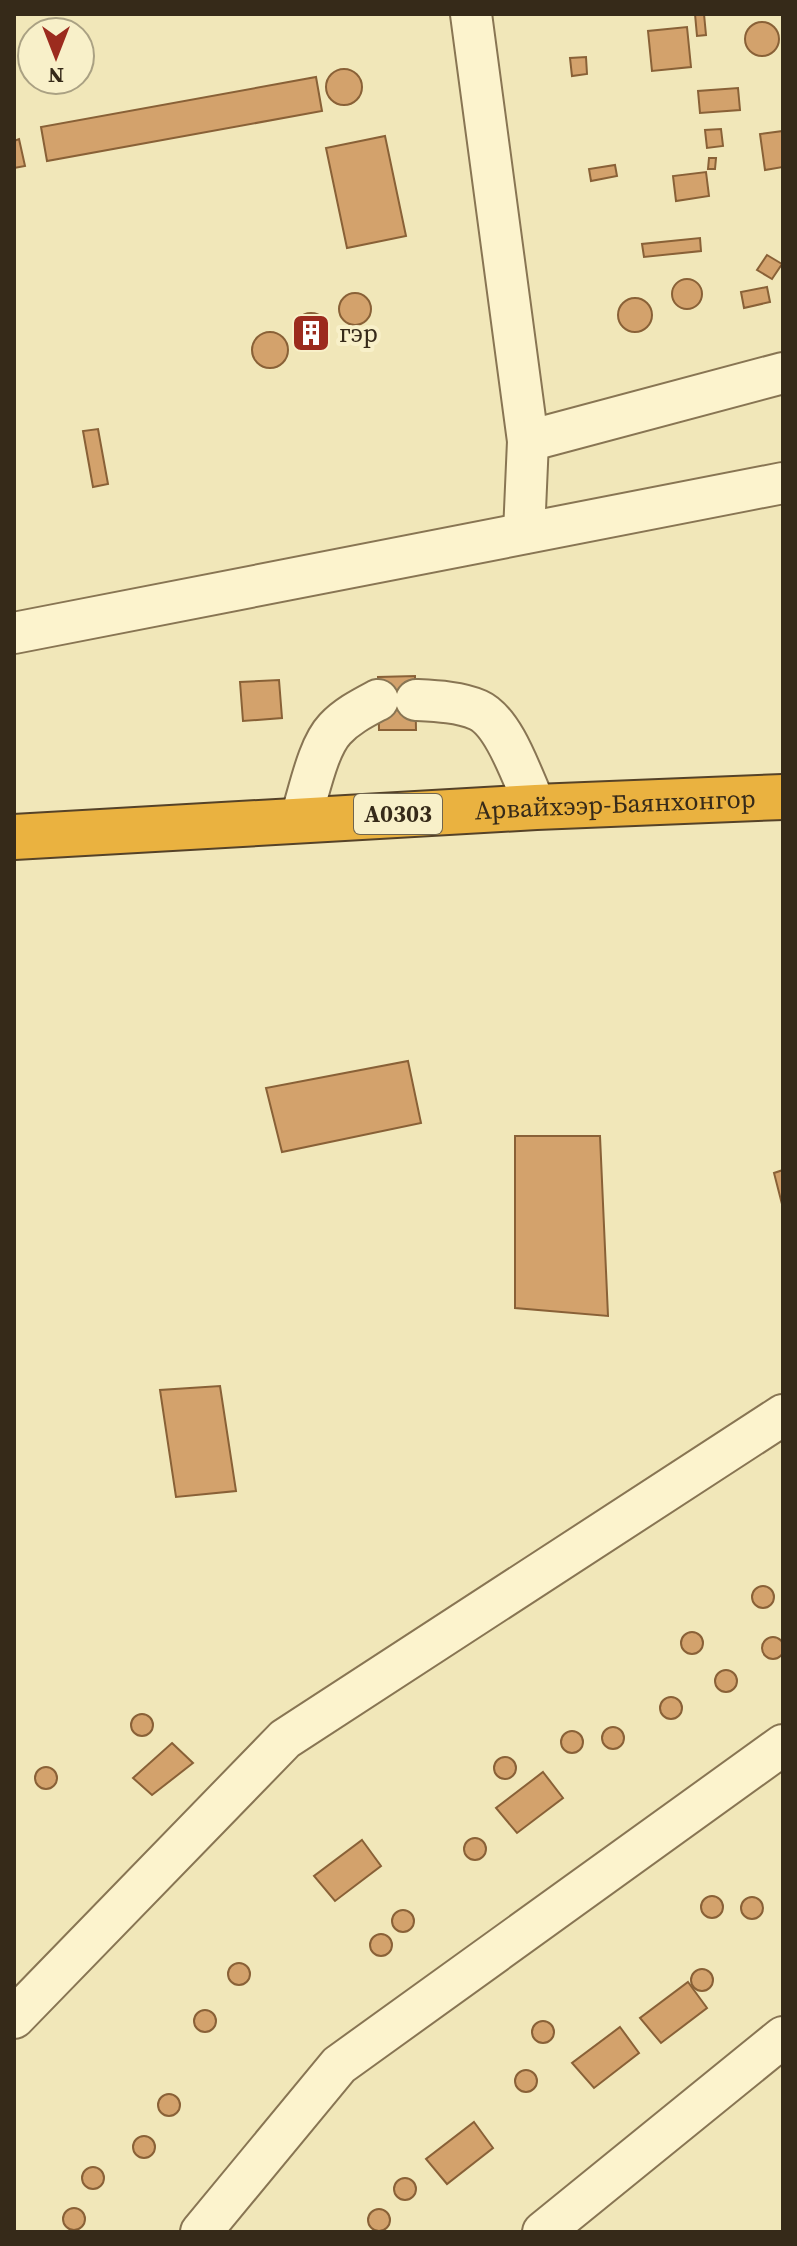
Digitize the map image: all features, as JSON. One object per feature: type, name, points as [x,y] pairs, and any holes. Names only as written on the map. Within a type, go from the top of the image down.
[{"type":"highway","name":"Арвайхээр-Баянхонгор","points":[[14,837],[536,807],[783,797]]},
{"type":"street","points":[[471,14],[528,441],[524,533]]},
{"type":"street","points":[[528,441],[783,373]]},
{"type":"street","points":[[14,633],[783,483]]},
{"type":"street","points":[[300,820],[325,745],[334,730],[350,716],[397,700],[445,702],[479,710],[497,724],[536,807]]},
{"type":"street","points":[[14,2018],[285,1739],[783,1415]]},
{"type":"street","points":[[201,2232],[339,2065],[783,1745]]},
{"type":"street","points":[[543,2232],[783,2037]]},
{"type":"building","points":[[695,14],[704,14],[706,35],[697,36]]},
{"type":"building","points":[[762,22],[774,27],[779,39],[774,51],[762,56],[750,51],[745,39],[750,27]]},
{"type":"building","points":[[687,27],[691,67],[652,71],[648,31]]},
{"type":"building","points":[[586,57],[587,74],[572,76],[570,58]]},
{"type":"building","points":[[344,69],[357,74],[362,87],[357,100],[344,105],[331,100],[326,87],[331,74]]},
{"type":"building","points":[[316,77],[322,111],[47,161],[41,127]]},
{"type":"building","points":[[738,88],[740,110],[700,113],[698,91]]},
{"type":"building","points":[[721,129],[723,146],[707,148],[705,130]]},
{"type":"building","points":[[783,131],[783,167],[765,170],[760,134]]},
{"type":"building","points":[[385,136],[406,236],[347,248],[326,148]]},
{"type":"building","points":[[19,139],[25,166],[14,168],[14,141]]},
{"type":"building","points":[[709,158],[716,158],[715,169],[708,169]]},
{"type":"building","points":[[615,165],[617,176],[591,181],[589,169]]},
{"type":"building","points":[[706,172],[709,196],[676,201],[673,176]]},
{"type":"building","points":[[700,238],[701,251],[644,257],[642,244]]},
{"type":"building","points":[[767,255],[782,264],[772,279],[757,270]]},
{"type":"building","points":[[687,279],[698,283],[702,294],[698,305],[687,309],[676,305],[672,294],[676,283]]},
{"type":"building","points":[[767,287],[770,302],[744,308],[741,292]]},
{"type":"building","name":"гэр","points":[[355,293],[366,298],[371,309],[366,320],[355,325],[344,320],[339,309],[344,298]]},
{"type":"building","points":[[635,298],[647,303],[652,315],[647,327],[635,332],[623,327],[618,315],[623,303]]},
{"type":"building","name":"гэр","points":[[311,313],[324,318],[329,331],[324,344],[311,349],[298,344],[293,331],[298,318]]},
{"type":"building","name":"гэр","points":[[270,332],[283,337],[288,350],[283,363],[270,368],[257,363],[252,350],[257,337]]},
{"type":"building","points":[[98,429],[108,484],[93,487],[83,431]]},
{"type":"building","points":[[415,676],[416,730],[379,730],[378,677]]},
{"type":"building","points":[[279,680],[282,718],[243,721],[240,682]]},
{"type":"building","points":[[408,1061],[421,1123],[282,1152],[266,1088]]},
{"type":"building","points":[[515,1136],[600,1136],[608,1316],[515,1308]]},
{"type":"building","points":[[783,1170],[783,1208],[774,1173]]},
{"type":"building","points":[[220,1386],[236,1491],[176,1497],[160,1390]]},
{"type":"building","points":[[763,1586],[771,1589],[774,1597],[771,1605],[763,1608],[755,1605],[752,1597],[755,1589]]},
{"type":"building","points":[[692,1632],[700,1635],[703,1643],[700,1651],[692,1654],[684,1651],[681,1643],[684,1635]]},
{"type":"building","points":[[773,1637],[781,1640],[784,1648],[781,1656],[773,1659],[765,1656],[762,1648],[765,1640]]},
{"type":"building","points":[[726,1670],[734,1673],[737,1681],[734,1689],[726,1692],[718,1689],[715,1681],[718,1673]]},
{"type":"building","points":[[671,1697],[679,1700],[682,1708],[679,1716],[671,1719],[663,1716],[660,1708],[663,1700]]},
{"type":"building","points":[[142,1714],[150,1717],[153,1725],[150,1733],[142,1736],[134,1733],[131,1725],[134,1717]]},
{"type":"building","points":[[613,1727],[621,1730],[624,1738],[621,1746],[613,1749],[605,1746],[602,1738],[605,1730]]},
{"type":"building","points":[[572,1731],[580,1734],[583,1742],[580,1750],[572,1753],[564,1750],[561,1742],[564,1734]]},
{"type":"building","points":[[172,1743],[193,1763],[152,1795],[133,1778]]},
{"type":"building","points":[[505,1757],[513,1760],[516,1768],[513,1776],[505,1779],[497,1776],[494,1768],[497,1760]]},
{"type":"building","points":[[46,1767],[54,1770],[57,1778],[54,1786],[46,1789],[38,1786],[35,1778],[38,1770]]},
{"type":"building","points":[[543,1772],[563,1798],[517,1833],[496,1808]]},
{"type":"building","points":[[475,1838],[483,1841],[486,1849],[483,1857],[475,1860],[467,1857],[464,1849],[467,1841]]},
{"type":"building","points":[[362,1840],[381,1866],[335,1901],[314,1876]]},
{"type":"building","points":[[712,1896],[720,1899],[723,1907],[720,1915],[712,1918],[704,1915],[701,1907],[704,1899]]},
{"type":"building","points":[[752,1897],[760,1900],[763,1908],[760,1916],[752,1919],[744,1916],[741,1908],[744,1900]]},
{"type":"building","points":[[403,1910],[411,1913],[414,1921],[411,1929],[403,1932],[395,1929],[392,1921],[395,1913]]},
{"type":"building","points":[[381,1934],[389,1937],[392,1945],[389,1953],[381,1956],[373,1953],[370,1945],[373,1937]]},
{"type":"building","points":[[239,1963],[247,1966],[250,1974],[247,1982],[239,1985],[231,1982],[228,1974],[231,1966]]},
{"type":"building","points":[[702,1969],[710,1972],[713,1980],[710,1988],[702,1991],[694,1988],[691,1980],[694,1972]]},
{"type":"building","points":[[688,1982],[707,2008],[661,2043],[640,2018]]},
{"type":"building","points":[[205,2010],[213,2013],[216,2021],[213,2029],[205,2032],[197,2029],[194,2021],[197,2013]]},
{"type":"building","points":[[543,2021],[551,2024],[554,2032],[551,2040],[543,2043],[535,2040],[532,2032],[535,2024]]},
{"type":"building","points":[[620,2027],[639,2053],[594,2088],[572,2063]]},
{"type":"building","points":[[526,2070],[534,2073],[537,2081],[534,2089],[526,2092],[518,2089],[515,2081],[518,2073]]},
{"type":"building","points":[[169,2094],[177,2097],[180,2105],[177,2113],[169,2116],[161,2113],[158,2105],[161,2097]]},
{"type":"building","points":[[474,2122],[493,2148],[447,2184],[426,2159]]},
{"type":"building","points":[[144,2136],[152,2139],[155,2147],[152,2155],[144,2158],[136,2155],[133,2147],[136,2139]]},
{"type":"building","points":[[93,2167],[101,2170],[104,2178],[101,2186],[93,2189],[85,2186],[82,2178],[85,2170]]},
{"type":"building","points":[[405,2178],[413,2181],[416,2189],[413,2197],[405,2200],[397,2197],[394,2189],[397,2181]]},
{"type":"building","points":[[74,2208],[82,2211],[85,2219],[82,2227],[74,2230],[66,2227],[63,2219],[66,2211]]},
{"type":"building","points":[[379,2209],[387,2212],[390,2220],[387,2228],[379,2231],[371,2228],[368,2220],[371,2212]]},
{"type":"place","name":"гэр","points":[[311,333]]}]
